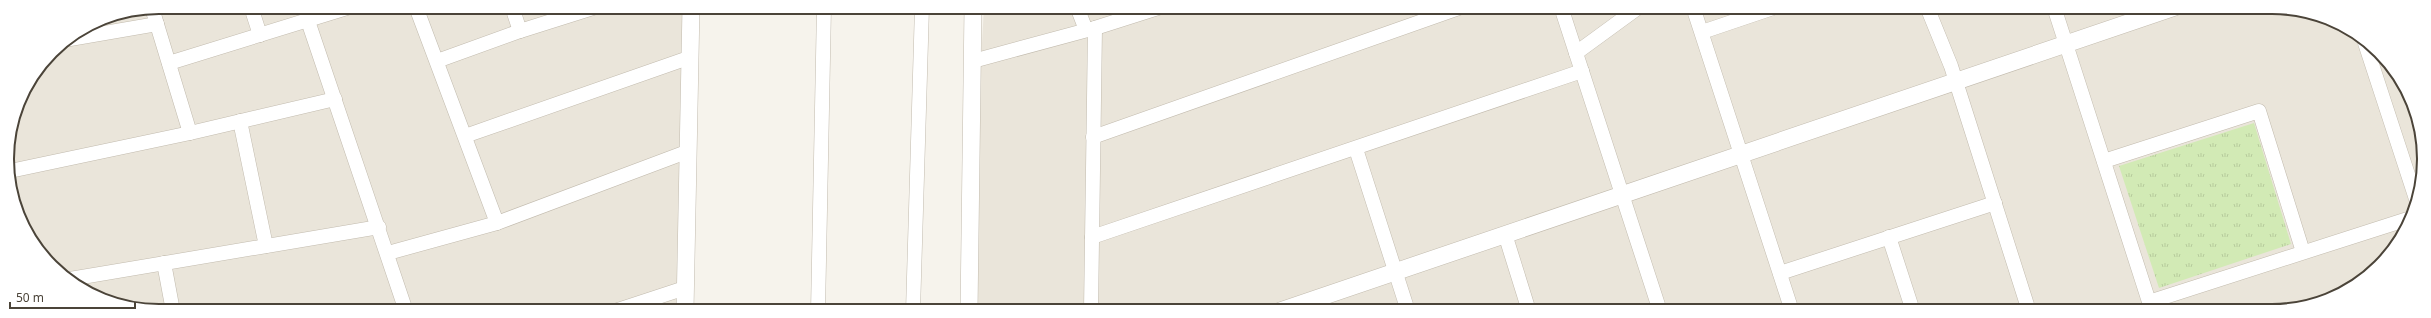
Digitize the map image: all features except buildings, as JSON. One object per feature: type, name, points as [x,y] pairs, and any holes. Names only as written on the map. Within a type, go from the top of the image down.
[{"type":"street","points":[[154,14],[190,133]]},
{"type":"street","points":[[253,14],[260,35]]},
{"type":"street","points":[[169,62],[329,14]]},
{"type":"street","points":[[419,14],[497,223]]},
{"type":"street","points":[[514,14],[520,31]]},
{"type":"street","points":[[437,61],[520,31],[574,14]]},
{"type":"street","points":[[685,304],[691,14]]},
{"type":"street","points":[[818,304],[824,14]]},
{"type":"street","points":[[913,304],[922,14]]},
{"type":"street","points":[[969,304],[973,14]]},
{"type":"street","points":[[1081,14],[1091,29],[1093,137],[1091,304]]},
{"type":"street","points":[[973,61],[1091,29],[1139,14]]},
{"type":"street","points":[[1093,137],[1442,14]]},
{"type":"street","points":[[1563,14],[1658,304]]},
{"type":"street","points":[[1576,53],[1629,14]]},
{"type":"street","points":[[1696,14],[1790,304]]},
{"type":"street","points":[[1702,32],[1755,14]]},
{"type":"street","points":[[1930,14],[1956,82],[2027,304]]},
{"type":"street","points":[[2056,14],[2149,304]]},
{"type":"street","points":[[1311,304],[1396,271],[2155,14]]},
{"type":"street","points":[[308,21],[388,253],[404,304]]},
{"type":"street","points":[[79,37],[157,24]]},
{"type":"street","points":[[2367,49],[2413,191]]},
{"type":"street","points":[[464,136],[691,57]]},
{"type":"street","points":[[1092,237],[1356,149],[1582,71]]},
{"type":"street","points":[[14,170],[190,133],[334,99]]},
{"type":"street","points":[[2104,161],[2259,111],[2303,252]]},
{"type":"street","points":[[240,121],[266,246]]},
{"type":"street","points":[[1356,149],[1406,304]]},
{"type":"street","points":[[388,253],[497,223],[689,151]]},
{"type":"street","points":[[1780,273],[1995,203]]},
{"type":"street","points":[[2156,304],[2303,252],[2403,220]]},
{"type":"street","points":[[75,277],[379,227]]},
{"type":"street","points":[[1505,234],[1527,304]]},
{"type":"street","points":[[1889,237],[1911,304]]},
{"type":"street","points":[[164,263],[172,304]]},
{"type":"street","points":[[636,304],[685,288]]},
{"type":"shaded area","points":[[150,14],[686,14],[681,304],[140,303],[112,296],[86,285],[56,262],[33,232],[19,197],[14,168],[15,140],[22,112],[33,86],[56,56],[78,38],[104,25],[121,19]]},
{"type":"shaded area","points":[[984,14],[2281,14],[2310,19],[2336,29],[2353,38],[2375,56],[2393,78],[2409,112],[2416,140],[2417,168],[2412,197],[2398,232],[2375,262],[2353,280],[2336,289],[2310,299],[2281,304],[975,304],[978,115]]},
{"type":"green space","points":[[2254,123],[2291,244],[2159,288],[2119,166]]}]
